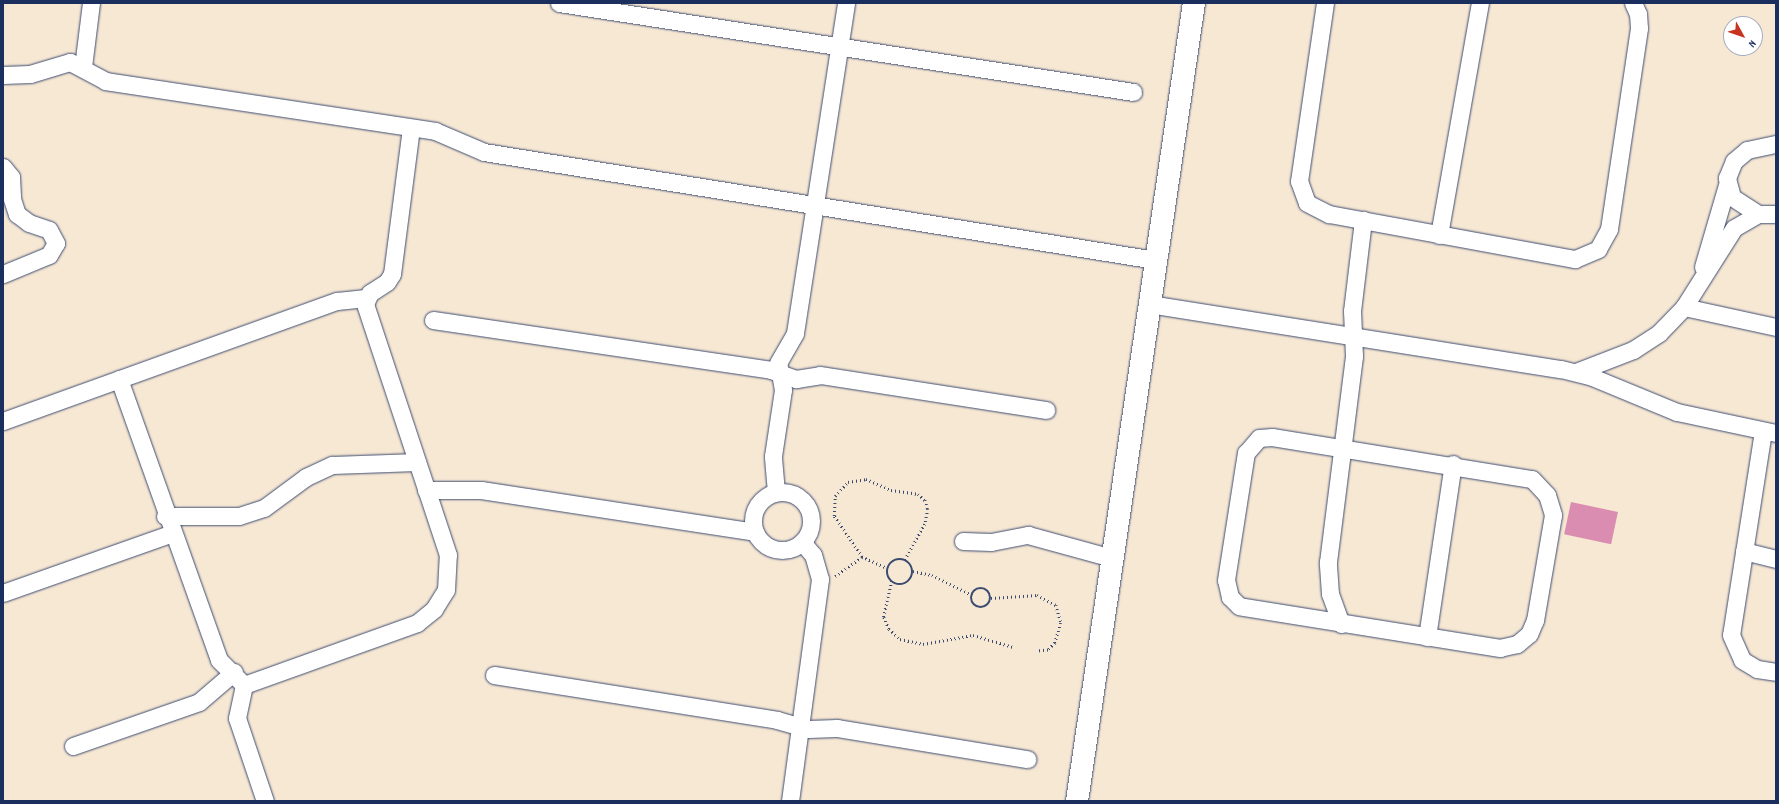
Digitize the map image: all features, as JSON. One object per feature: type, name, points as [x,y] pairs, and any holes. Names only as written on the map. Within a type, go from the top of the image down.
[{"type":"street","points":[[83,67],[91,3]]},
{"type":"street","points":[[559,3],[839,45],[1132,92]]},
{"type":"street","points":[[776,492],[772,456],[783,390],[779,359],[795,333],[816,206],[846,3]]},
{"type":"street","points":[[1077,801],[1155,260],[1194,3]]},
{"type":"street","points":[[1325,3],[1300,188],[1314,208],[1363,220],[1575,259],[1591,254],[1603,243],[1609,229],[1639,28],[1638,14],[1633,3]]},
{"type":"street","points":[[1440,235],[1480,3]]},
{"type":"street","points":[[3,74],[30,74],[63,63],[83,67],[105,81],[443,134],[484,152],[1155,260]]},
{"type":"street","points":[[3,420],[337,301],[366,298],[392,274],[411,128]]},
{"type":"street","points":[[1701,280],[1730,169],[1739,156],[1756,146],[1776,144]]},
{"type":"street","points":[[3,167],[11,177],[12,199],[17,214],[29,223],[49,230],[56,243],[49,255],[3,274]]},
{"type":"street","points":[[1727,185],[1737,203],[1758,214],[1776,214]]},
{"type":"street","points":[[1576,372],[1644,344],[1684,307],[1734,228],[1758,214]]},
{"type":"street","points":[[1341,624],[1330,594],[1328,562],[1354,336],[1352,311],[1363,220]]},
{"type":"street","points":[[73,746],[199,702],[239,678],[416,623],[434,609],[446,590],[450,567],[417,462],[366,310],[366,298]]},
{"type":"street","points":[[1149,304],[1576,372],[1677,412],[1770,432],[1744,551],[1731,635],[1732,644],[1749,665],[1776,672]]},
{"type":"street","points":[[1684,307],[1776,327]]},
{"type":"street","points":[[433,320],[780,372],[796,379],[820,375],[1046,410]]},
{"type":"street","points":[[119,379],[165,516],[184,557],[219,660],[239,678]]},
{"type":"street","points":[[1265,437],[1342,447],[1453,464],[1532,479],[1547,495],[1552,515],[1535,620],[1523,640],[1500,648],[1244,609],[1233,602],[1226,586],[1249,447],[1265,437]]},
{"type":"street","points":[[165,516],[239,516],[264,508],[306,477],[332,465],[417,462]]},
{"type":"street","points":[[1427,637],[1453,464]]},
{"type":"street","points":[[426,490],[482,490],[755,532]]},
{"type":"street","points":[[776,492],[798,496],[808,507],[810,529],[802,542],[790,549],[776,549],[764,543],[755,532],[753,518],[758,504],[776,492]]},
{"type":"street","points":[[3,593],[172,533]]},
{"type":"street","points":[[963,541],[991,542],[1028,535],[1112,558]]},
{"type":"street","points":[[790,801],[820,579],[813,555],[802,542]]},
{"type":"street","points":[[1744,551],[1776,559]]},
{"type":"street","points":[[494,675],[777,720],[801,727],[836,728],[1027,759]]},
{"type":"street","points":[[239,678],[236,718],[265,801]]},
{"type":"path","points":[[905,560],[925,524],[928,509],[925,500],[918,494],[859,479],[848,482],[838,490],[833,509],[838,522],[862,557],[888,569],[892,581],[884,617],[889,629],[900,639],[923,644],[973,635],[1013,647]]},
{"type":"path","points":[[820,579],[839,574],[862,557]]},
{"type":"path","points":[[888,569],[892,562],[905,560]]},
{"type":"path","points":[[905,560],[913,572],[932,575],[972,596]]},
{"type":"path","points":[[892,581],[906,582],[913,572]]},
{"type":"path","points":[[981,588],[988,590],[991,598],[988,605],[980,608],[973,603],[972,596],[981,588]]},
{"type":"path","points":[[991,598],[1037,595],[1056,605],[1061,623],[1055,643],[1048,650],[1037,651]]},
{"type":"building","points":[[1571,502],[1618,512],[1611,544],[1564,534]]}]
